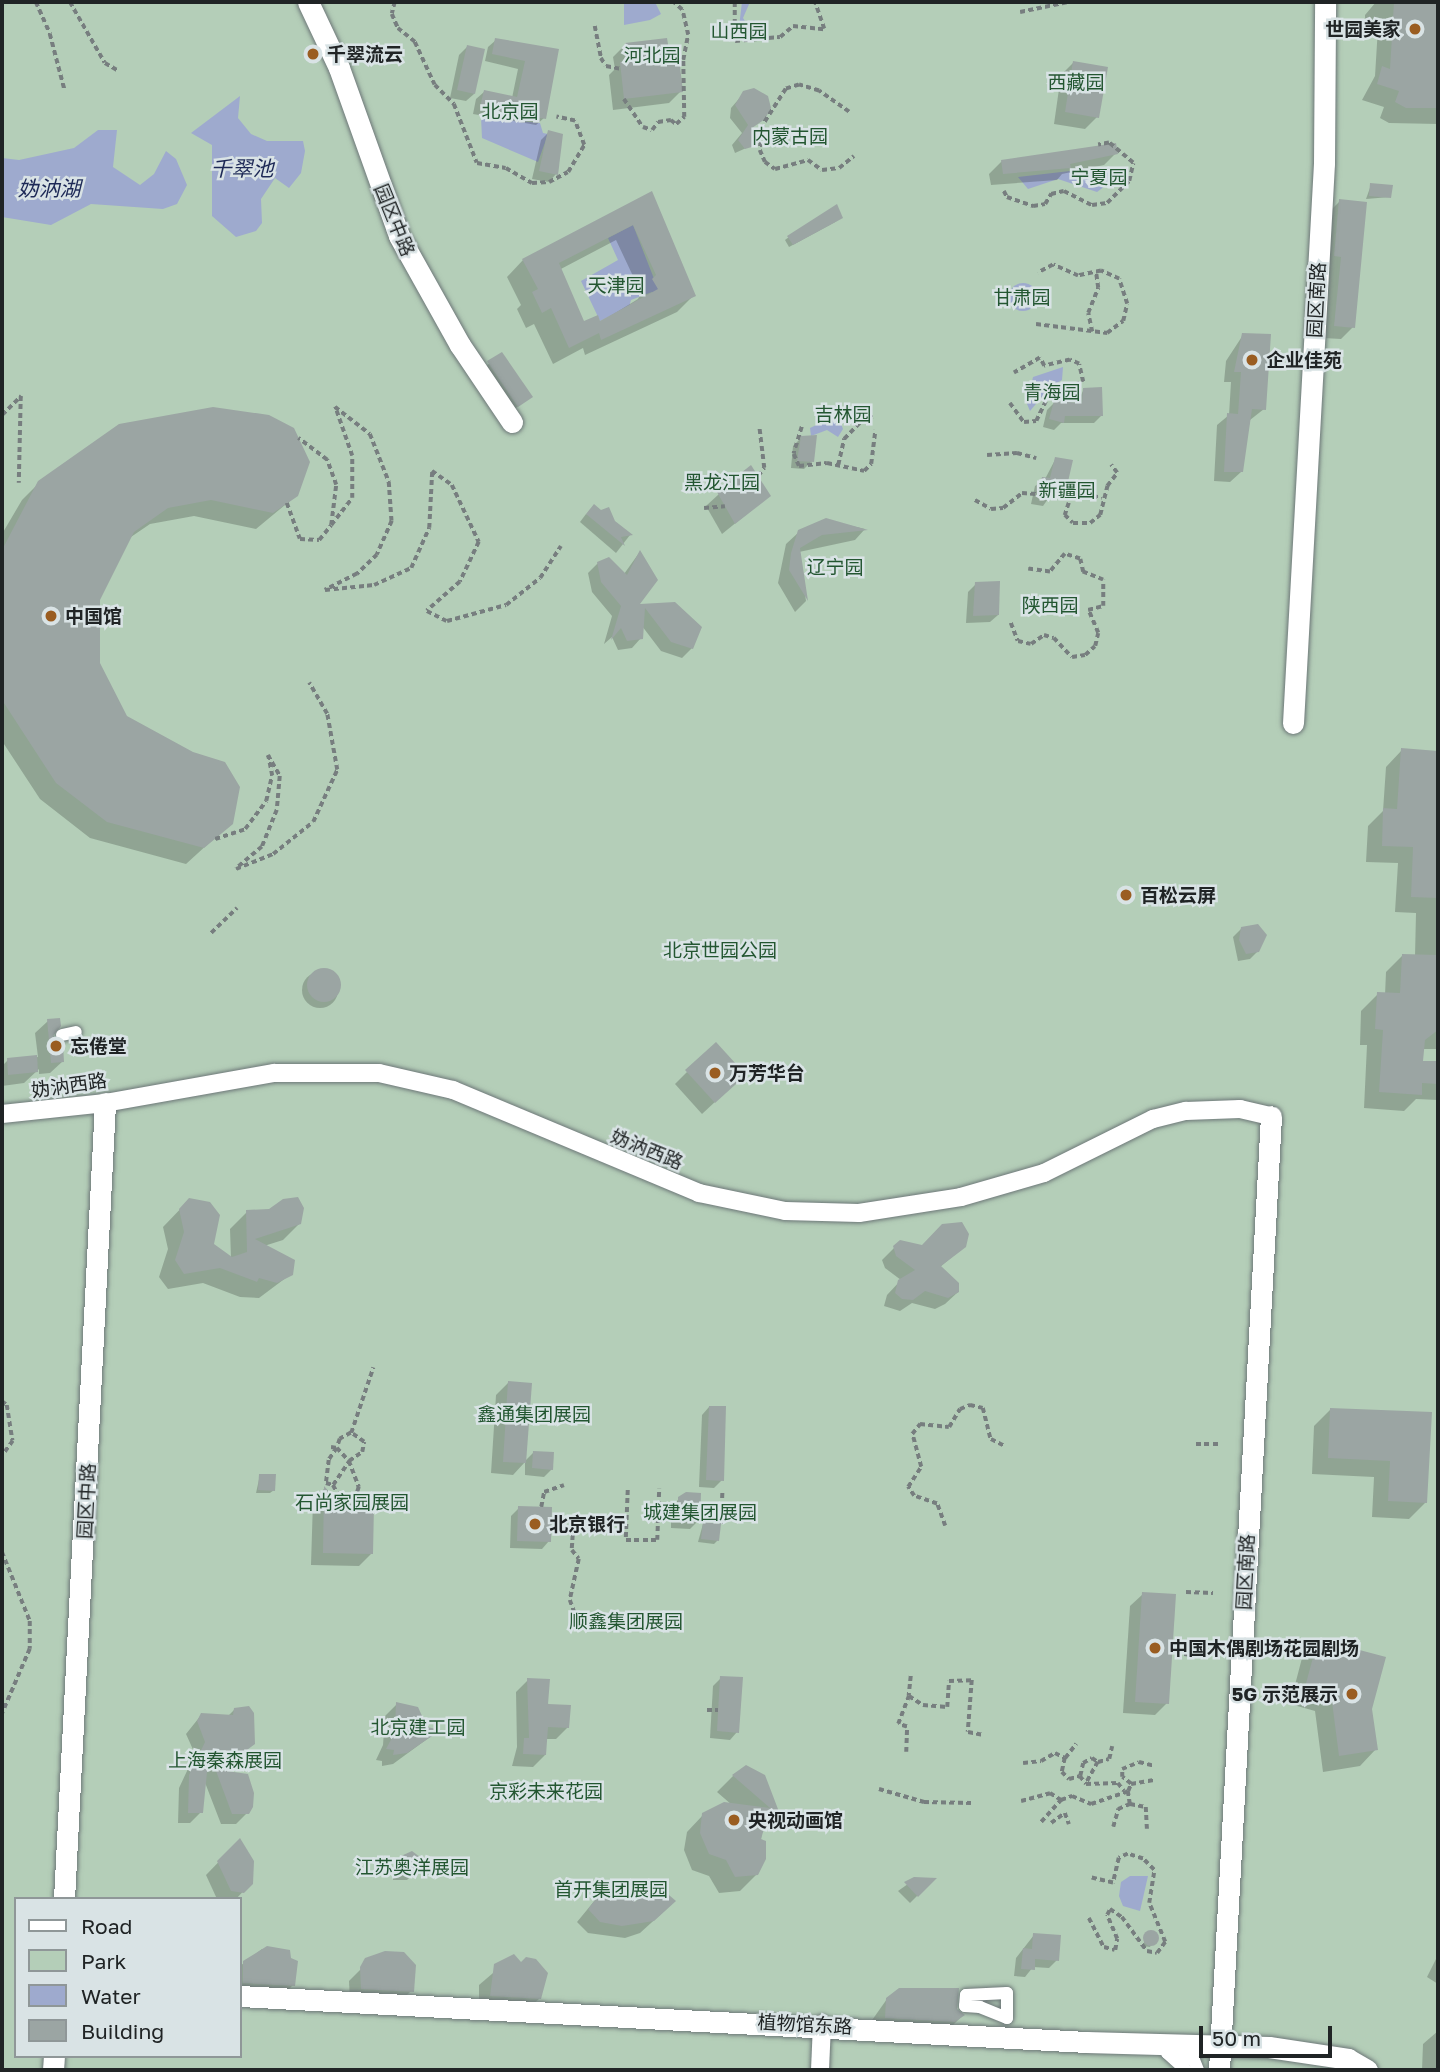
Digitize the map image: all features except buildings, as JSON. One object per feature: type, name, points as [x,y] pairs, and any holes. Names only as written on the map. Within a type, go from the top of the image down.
[{"type":"street","name":"园区中路","points":[[308,2],[339,68],[399,236],[460,345],[512,422]]},
{"type":"street","name":"园区南路","points":[[1293,723],[1324,163],[1325,2]]},
{"type":"street","points":[[62,1035],[76,1032]]},
{"type":"street","name":"妫汭西路","points":[[2,1114],[105,1103],[274,1073],[379,1073],[453,1090],[699,1193],[785,1211],[859,1213],[961,1197],[1044,1173],[1153,1119],[1186,1111],[1240,1109],[1271,1116]]},
{"type":"street","name":"园区中路","points":[[64,1897],[105,1103]]},
{"type":"street","name":"园区南路","points":[[1219,2070],[1271,1116]]},
{"type":"street","name":"植物馆东路","points":[[242,1996],[822,2024],[1220,2048],[1269,2047],[1348,2059],[1367,2070]]},
{"type":"street","points":[[820,2070],[822,2024]]},
{"type":"street","points":[[1186,2070],[1167,2053],[1194,2060],[1198,2070]]},
{"type":"path","points":[[36,2],[50,34],[65,91]]},
{"type":"path","points":[[70,2],[105,63],[117,70]]},
{"type":"path","points":[[395,2],[392,14],[398,28],[415,42],[435,85],[454,104],[477,163],[506,168],[532,183],[549,182],[568,172],[584,145],[575,121],[556,117]]},
{"type":"path","points":[[624,99],[643,127],[652,130],[658,122],[671,120],[676,124],[684,117],[683,60],[688,35],[682,10],[673,2]]},
{"type":"path","points":[[735,2],[735,41],[780,37],[793,26],[824,29],[815,3]]},
{"type":"path","points":[[1020,12],[1068,2]]},
{"type":"path","points":[[1075,2],[1101,2]]},
{"type":"path","points":[[1142,2],[1152,2]]},
{"type":"path","points":[[594,26],[601,58],[606,66],[621,69]]},
{"type":"path","points":[[849,112],[820,91],[799,85],[786,89],[764,125],[760,150],[765,162],[775,169],[808,160],[822,170],[839,168],[854,156]]},
{"type":"path","points":[[1004,191],[1007,197],[1033,206],[1045,204],[1051,194],[1064,191],[1092,205],[1107,203],[1129,181],[1133,163],[1109,143],[1098,145]]},
{"type":"path","points":[[1036,324],[1107,333],[1123,321],[1127,304],[1119,279],[1101,271],[1078,276],[1052,265],[1038,273]]},
{"type":"path","points":[[1092,332],[1088,313],[1098,288],[1096,273]]},
{"type":"path","points":[[1010,403],[1024,422],[1036,421],[1050,392],[1083,382],[1079,364],[1070,360],[1044,366],[1040,358],[1014,373]]},
{"type":"path","points":[[2,415],[21,396],[19,483]]},
{"type":"path","points":[[288,503],[299,538],[319,540],[352,498],[352,456],[335,407],[370,434],[388,482],[392,520],[377,555],[357,574],[325,590],[374,584],[411,568],[429,528],[432,471],[452,485],[479,542],[460,582],[427,611],[447,621],[506,605],[540,579],[561,546]]},
{"type":"path","points":[[838,465],[839,446],[864,418],[873,416]]},
{"type":"path","points":[[758,476],[764,468],[759,426]]},
{"type":"path","points":[[802,426],[794,454],[799,466],[838,465],[863,471],[871,464],[875,430]]},
{"type":"path","points":[[298,438],[327,460],[336,485],[331,525]]},
{"type":"path","points":[[987,455],[1017,453],[1036,458]]},
{"type":"path","points":[[1069,503],[1065,515],[1073,523],[1090,523],[1100,515],[1102,498],[1117,474],[1111,465]]},
{"type":"path","points":[[1090,485],[1093,496],[1102,498]]},
{"type":"path","points":[[975,500],[990,509],[1003,508],[1022,493],[1036,494]]},
{"type":"path","points":[[704,508],[725,506]]},
{"type":"path","points":[[1011,623],[1018,640],[1031,644],[1044,635],[1054,638],[1072,657],[1085,655],[1095,646],[1098,633],[1088,610],[1103,606],[1103,580],[1083,572],[1080,559],[1065,554],[1050,572],[1028,569]]},
{"type":"path","points":[[215,839],[245,829],[266,801],[272,776],[268,755],[280,776],[277,810],[262,847],[236,869],[272,854],[313,822],[337,770],[327,714],[309,683]]},
{"type":"path","points":[[211,933],[237,908]]},
{"type":"path","points":[[373,1367],[351,1433],[340,1438],[329,1460],[326,1483],[333,1485],[339,1496],[376,1500]]},
{"type":"path","points":[[2,1401],[7,1405],[13,1441],[2,1457]]},
{"type":"path","points":[[945,1527],[937,1504],[914,1496],[908,1487],[921,1467],[912,1434],[920,1424],[949,1427],[960,1409],[970,1405],[983,1408],[991,1438],[1005,1446]]},
{"type":"path","points":[[333,1485],[349,1461],[362,1452],[364,1442],[351,1433]]},
{"type":"path","points":[[1196,1444],[1221,1444]]},
{"type":"path","points":[[331,1447],[337,1448],[349,1461],[359,1487],[356,1497]]},
{"type":"path","points":[[541,1507],[544,1492],[564,1485]]},
{"type":"path","points":[[628,1490],[626,1540],[657,1540],[659,1489]]},
{"type":"path","points":[[721,1524],[722,1492]]},
{"type":"path","points":[[573,1535],[572,1550],[579,1559],[570,1600],[580,1628]]},
{"type":"path","points":[[2,1552],[30,1621],[30,1649],[2,1714]]},
{"type":"path","points":[[1186,1592],[1213,1593]]},
{"type":"path","points":[[1184,1654],[1209,1657]]},
{"type":"path","points":[[906,1752],[907,1727],[898,1724],[909,1696],[911,1676]]},
{"type":"path","points":[[909,1696],[923,1705],[947,1707],[949,1681],[972,1680],[968,1732],[984,1735]]},
{"type":"path","points":[[708,1710],[718,1710]]},
{"type":"path","points":[[1076,1744],[1065,1758],[1062,1772],[1069,1779],[1080,1776]]},
{"type":"path","points":[[1086,1784],[1098,1762],[1108,1759],[1112,1746]]},
{"type":"path","points":[[1023,1763],[1041,1761],[1055,1753],[1065,1758]]},
{"type":"path","points":[[1086,1784],[1080,1776],[1083,1763],[1092,1758],[1098,1762]]},
{"type":"path","points":[[1131,1784],[1122,1777],[1122,1769],[1139,1762],[1155,1766]]},
{"type":"path","points":[[1041,1822],[1061,1800],[1072,1796],[1091,1804],[1126,1791],[1131,1784],[1154,1780]]},
{"type":"path","points":[[1086,1784],[1118,1783],[1126,1791],[1130,1804]]},
{"type":"path","points":[[879,1789],[924,1802],[971,1803]]},
{"type":"path","points":[[1021,1801],[1050,1793],[1061,1800]]},
{"type":"path","points":[[1112,1827],[1118,1809],[1130,1804],[1146,1807],[1147,1829]]},
{"type":"path","points":[[1051,1823],[1065,1813],[1069,1824]]},
{"type":"path","points":[[1089,1918],[1104,1947],[1115,1950],[1117,1938],[1107,1915],[1110,1909],[1122,1917],[1147,1951],[1157,1953],[1165,1942],[1149,1903],[1154,1870],[1143,1858],[1128,1854],[1119,1858],[1113,1883],[1092,1878]]},
{"type":"green space","name":"北京世园公园","points":[[2,2],[1438,2],[1438,2070],[2,2070]]},
{"type":"water","points":[[624,2],[655,2],[661,14],[650,20],[624,25]]},
{"type":"water","points":[[742,2],[750,2],[743,18],[747,24],[754,20],[758,23],[754,32],[739,27]]},
{"type":"water","name":"千翠池","points":[[240,96],[238,118],[251,134],[267,141],[303,141],[305,151],[301,173],[289,188],[275,178],[261,199],[262,223],[256,231],[236,237],[212,216],[212,145],[191,133]]},
{"type":"water","points":[[481,117],[540,123],[543,133],[548,134],[538,162],[482,138]]},
{"type":"water","name":"妫汭湖","points":[[98,130],[117,130],[113,167],[140,185],[154,174],[166,151],[176,159],[187,185],[177,204],[163,209],[91,204],[51,225],[2,217],[2,158],[19,160],[74,148]]},
{"type":"water","points":[[1096,168],[1109,169],[1109,183],[1097,192],[1058,179],[1028,189],[1018,177]]},
{"type":"water","points":[[633,225],[660,294],[655,296],[652,292],[631,300],[629,307],[600,321],[581,281],[618,260],[608,238]]},
{"type":"water","points":[[1023,283],[1033,287],[1037,297],[1033,307],[1023,311],[1013,307],[1009,297],[1013,287]]},
{"type":"water","points":[[1063,367],[1062,380],[1051,386],[1030,411],[1027,404],[1033,377]]},
{"type":"water","points":[[829,419],[840,421],[843,429],[838,437],[827,430],[811,436],[810,428]]},
{"type":"water","points":[[1130,1876],[1148,1876],[1140,1911],[1123,1906],[1119,1896],[1121,1882]]},
{"type":"place","name":"世园美家","points":[[1415,29]]},
{"type":"place","name":"千翠流云","points":[[313,54]]},
{"type":"place","name":"企业佳苑","points":[[1252,360]]},
{"type":"place","name":"中国馆","points":[[51,616]]},
{"type":"place","name":"百松云屏","points":[[1126,895]]},
{"type":"place","name":"忘倦堂","points":[[56,1046]]},
{"type":"place","name":"万芳华台","points":[[715,1073]]},
{"type":"place","name":"北京银行","points":[[535,1524]]},
{"type":"place","name":"中国木偶剧场花园剧场","points":[[1155,1648]]},
{"type":"place","name":"5G 示范展示","points":[[1352,1694]]},
{"type":"place","name":"央视动画馆","points":[[734,1820]]},
{"type":"park label","name":"山西园","points":[[739,31]]},
{"type":"park label","name":"河北园","points":[[652,55]]},
{"type":"park label","name":"西藏园","points":[[1076,82]]},
{"type":"park label","name":"北京园","points":[[510,111]]},
{"type":"park label","name":"内蒙古园","points":[[790,136]]},
{"type":"park label","name":"宁夏园","points":[[1099,177]]},
{"type":"park label","name":"天津园","points":[[616,285]]},
{"type":"park label","name":"甘肃园","points":[[1022,297]]},
{"type":"park label","name":"青海园","points":[[1052,392]]},
{"type":"park label","name":"吉林园","points":[[843,414]]},
{"type":"park label","name":"黑龙江园","points":[[722,482]]},
{"type":"park label","name":"新疆园","points":[[1067,490]]},
{"type":"park label","name":"辽宁园","points":[[835,567]]},
{"type":"park label","name":"陕西园","points":[[1050,605]]},
{"type":"park label","name":"鑫通集团展园","points":[[534,1414]]},
{"type":"park label","name":"石尚家园展园","points":[[352,1502]]},
{"type":"park label","name":"城建集团展园","points":[[700,1512]]},
{"type":"park label","name":"顺鑫集团展园","points":[[626,1621]]},
{"type":"park label","name":"北京建工园","points":[[418,1727]]},
{"type":"park label","name":"上海秦森展园","points":[[225,1760]]},
{"type":"park label","name":"京彩未来花园","points":[[546,1791]]},
{"type":"park label","name":"江苏奥洋展园","points":[[412,1867]]},
{"type":"park label","name":"首开集团展园","points":[[611,1889]]}]
